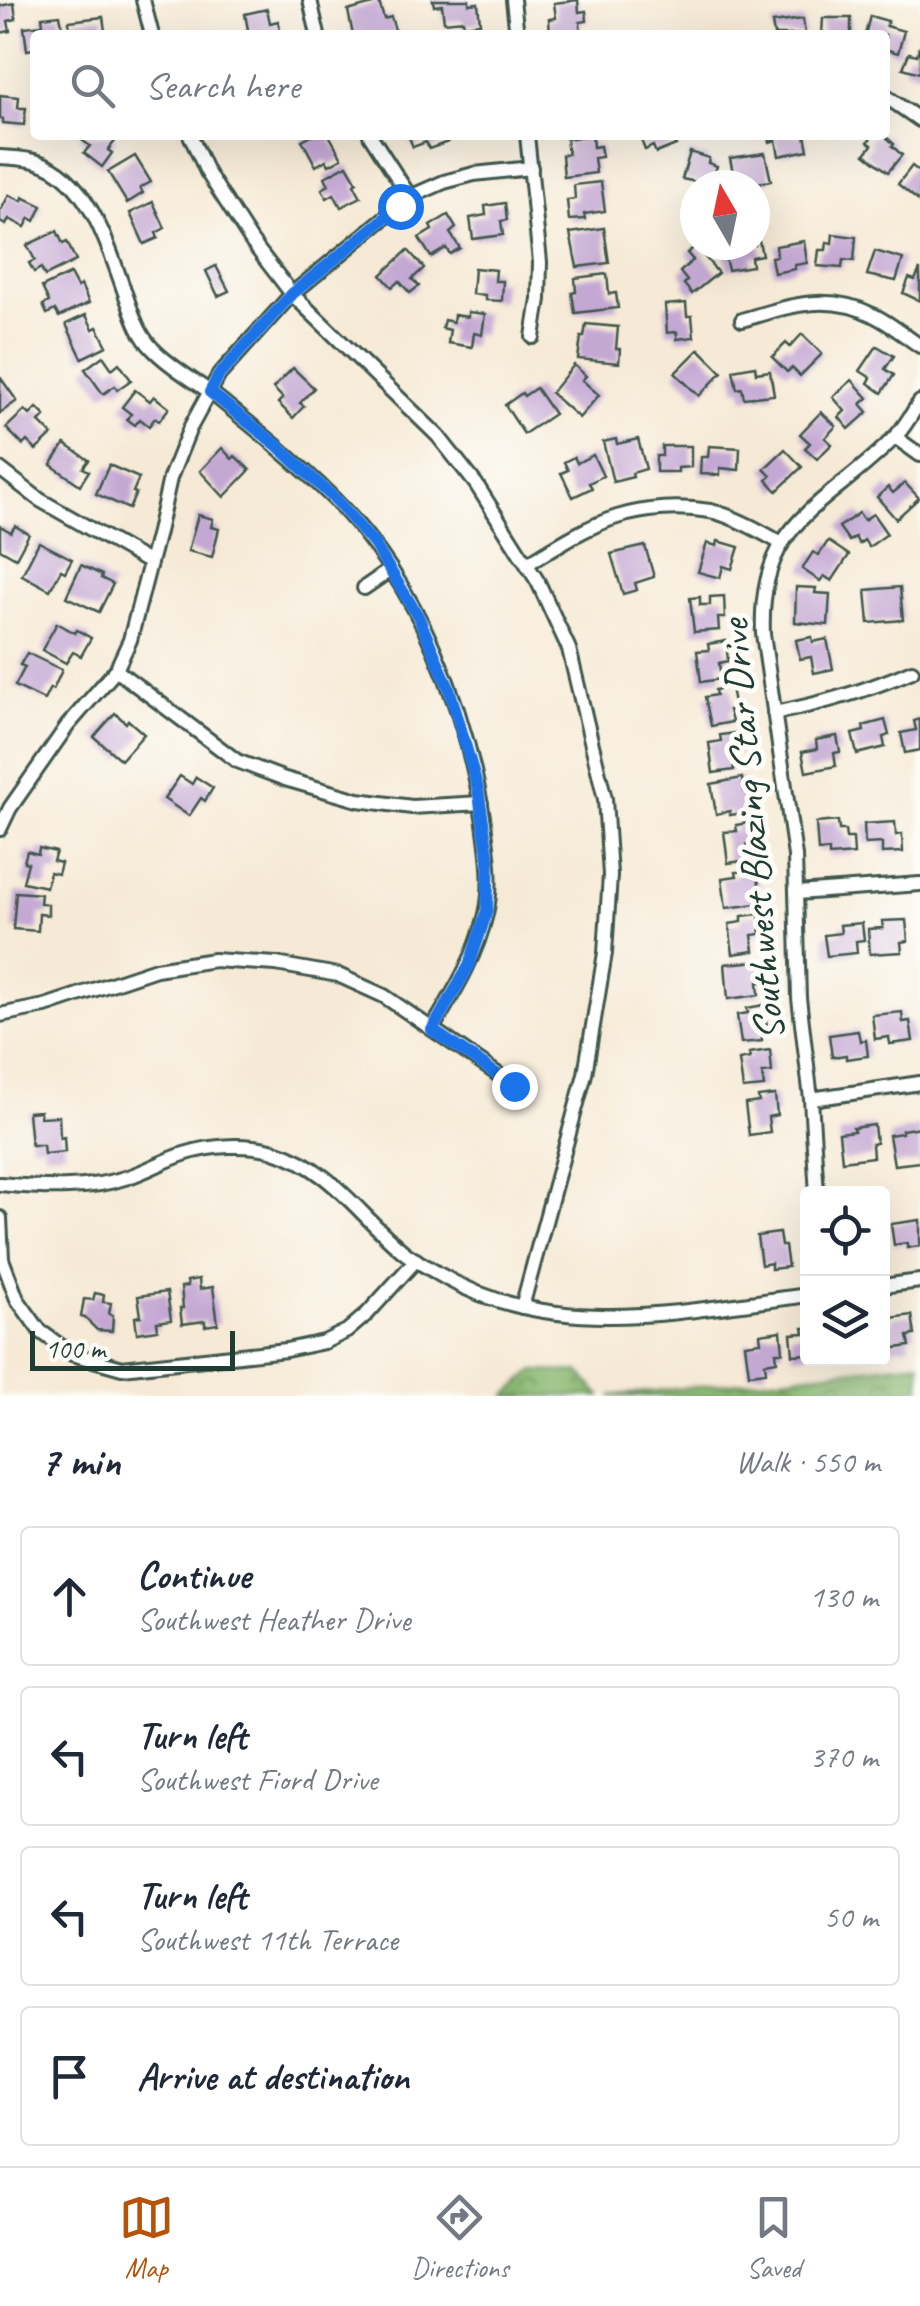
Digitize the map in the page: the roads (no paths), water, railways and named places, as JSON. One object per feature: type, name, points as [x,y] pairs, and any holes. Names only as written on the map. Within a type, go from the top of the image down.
[{"type":"street","points":[[142,0],[151,30]]},
{"type":"street","points":[[310,0],[317,30]]},
{"type":"street","points":[[513,0],[516,30]]},
{"type":"street","points":[[890,99],[920,120]]},
{"type":"street","points":[[193,140],[252,242],[292,294],[438,436],[476,484],[538,582],[570,648],[605,799],[610,875],[606,953],[585,1074],[522,1307]]},
{"type":"street","points":[[373,140],[410,197]]},
{"type":"street","points":[[528,140],[540,262],[533,336]]},
{"type":"street","points":[[0,157],[38,162],[69,183],[92,210],[105,235],[136,326],[154,351],[278,446],[336,500],[374,544],[418,616],[449,688],[481,803],[489,860],[487,911],[469,966],[432,1030]]},
{"type":"street","points":[[0,829],[5,806],[116,670],[130,640],[170,478],[190,428],[219,375],[292,294],[410,197],[474,174],[531,168]]},
{"type":"street","points":[[742,320],[816,302],[847,304],[876,316],[920,346]]},
{"type":"street","name":"Southwest Blazing Star Drive","points":[[816,1186],[799,998],[795,856],[762,634],[762,604],[767,574],[798,521],[895,437],[920,402]]},
{"type":"street","points":[[895,437],[920,454]]},
{"type":"street","points":[[2,475],[150,563]]},
{"type":"street","points":[[527,564],[616,517],[658,509],[713,512],[782,543]]},
{"type":"street","points":[[364,588],[390,570]]},
{"type":"street","points":[[116,670],[237,762],[358,800],[412,806],[481,803]]},
{"type":"street","points":[[774,713],[824,704],[912,672]]},
{"type":"street","points":[[797,893],[920,884]]},
{"type":"street","points":[[0,1015],[46,1006],[156,970],[214,960],[276,964],[338,975],[384,996],[514,1086]]},
{"type":"street","points":[[811,1099],[920,1083]]},
{"type":"street","points":[[0,1184],[52,1189],[78,1186],[126,1178],[187,1152],[235,1146],[274,1151],[318,1170],[406,1254],[459,1286],[500,1302],[552,1313],[611,1317],[800,1295]]},
{"type":"street","points":[[0,1218],[2,1258],[18,1299],[40,1331],[72,1354],[122,1368],[286,1350],[324,1342],[347,1330],[368,1312],[416,1260]]},
{"type":"street","points":[[890,1285],[920,1281]]}]
